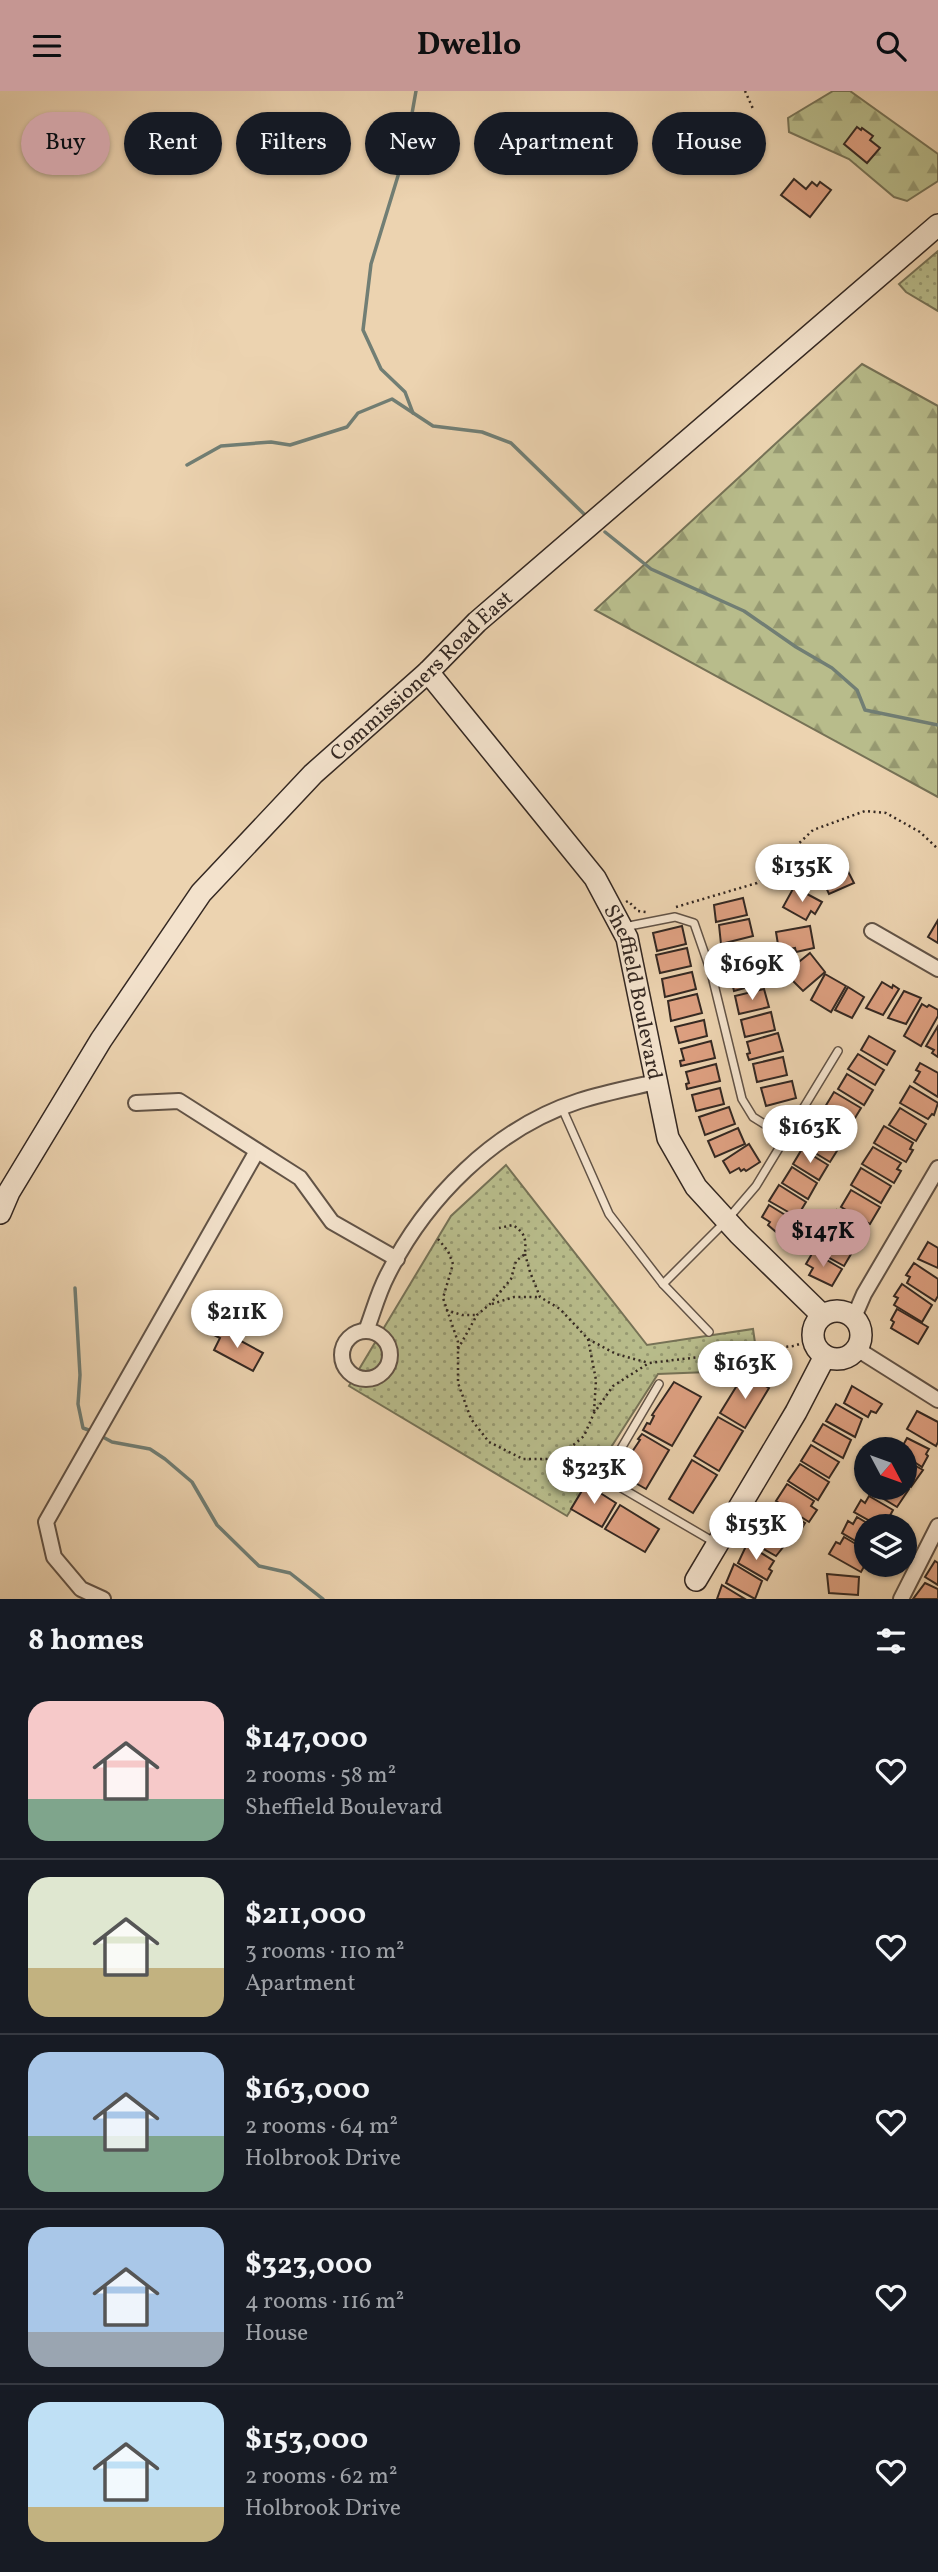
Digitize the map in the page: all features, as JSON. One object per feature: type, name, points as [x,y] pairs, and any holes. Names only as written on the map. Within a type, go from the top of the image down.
[{"type":"main road","name":"Commissioners Road East","points":[[0,1213],[9,1192],[101,1040],[201,893],[313,774],[428,672],[477,622],[938,225]]},
{"type":"main road","name":"Sheffield Boulevard","points":[[428,672],[595,878],[627,938],[668,1138],[696,1187],[726,1221],[822,1315]]},
{"type":"main road","points":[[696,1580],[796,1412],[819,1348],[814,1326],[828,1311],[842,1310],[859,1323],[861,1336],[857,1349],[845,1358],[831,1359],[819,1348]]},
{"type":"street","points":[[872,931],[938,969]]},
{"type":"street","points":[[366,1331],[386,1277],[417,1226],[452,1184],[486,1153],[513,1133],[562,1108],[579,1101],[656,1082]]},
{"type":"street","points":[[136,1103],[178,1101],[300,1178],[332,1222],[397,1259]]},
{"type":"street","points":[[103,1599],[81,1589],[54,1557],[46,1522],[257,1151]]},
{"type":"street","points":[[854,1317],[864,1294],[938,1168]]},
{"type":"street","points":[[857,1349],[938,1400]]},
{"type":"street","points":[[901,1599],[938,1526]]},
{"type":"lane","points":[[616,919],[675,917],[694,923],[711,972],[742,1099],[753,1117],[785,1137]]},
{"type":"lane","points":[[663,1284],[726,1221],[756,1186],[838,1051]]},
{"type":"lane","points":[[562,1108],[609,1214],[663,1284],[709,1332]]},
{"type":"lane","points":[[659,1384],[609,1469],[618,1486],[718,1544]]},
{"type":"path","points":[[745,91],[754,111]]},
{"type":"path","points":[[673,908],[757,883],[813,830],[865,811],[886,813],[920,832],[938,849]]},
{"type":"path","points":[[616,919],[628,901],[638,911],[650,912]]},
{"type":"path","points":[[499,1228],[513,1225],[523,1232],[526,1239],[525,1254],[540,1297]]},
{"type":"path","points":[[438,1239],[453,1264],[443,1298],[458,1342],[458,1383],[471,1419],[489,1443],[523,1459],[557,1459],[583,1436],[594,1413],[613,1386],[649,1363]]},
{"type":"path","points":[[458,1351],[477,1315],[511,1279],[516,1261],[525,1254]]},
{"type":"path","points":[[490,1304],[514,1297],[540,1297],[559,1309],[588,1339],[616,1354],[649,1363],[793,1346],[819,1348]]},
{"type":"path","points":[[446,1310],[462,1315],[477,1315]]},
{"type":"path","points":[[588,1339],[596,1380],[594,1413]]},
{"type":"green space","points":[[833,91],[850,91],[938,154],[938,181],[907,201],[894,197],[849,159],[789,132],[788,118]]},
{"type":"green space","points":[[938,251],[938,311],[906,292],[899,284]]},
{"type":"green space","points":[[862,364],[938,406],[938,797],[595,610]]},
{"type":"green space","points":[[506,1165],[647,1345],[753,1329],[759,1370],[658,1374],[567,1516],[349,1386],[451,1216]]},
{"type":"building","points":[[857,127],[873,136],[870,140],[880,148],[867,163],[844,144]]},
{"type":"building","points":[[794,179],[806,189],[812,182],[817,186],[820,182],[831,190],[810,217],[781,195]]},
{"type":"building","points":[[829,852],[831,856],[838,852],[854,883],[829,894],[813,859]]},
{"type":"building","points":[[794,887],[822,902],[815,914],[811,911],[806,920],[783,907]]},
{"type":"building","points":[[743,898],[747,915],[716,922],[714,905]]},
{"type":"building","points":[[749,919],[753,936],[721,944],[719,925]]},
{"type":"building","points":[[938,920],[938,943],[928,937]]},
{"type":"building","points":[[682,926],[686,944],[657,951],[653,933]]},
{"type":"building","points":[[810,926],[814,948],[796,952],[795,948],[779,951],[776,932]]},
{"type":"building","points":[[754,944],[758,961],[726,968],[725,950]]},
{"type":"building","points":[[687,948],[691,966],[660,973],[656,955]]},
{"type":"building","points":[[810,953],[825,972],[803,991],[785,973]]},
{"type":"building","points":[[759,966],[763,983],[734,991],[730,974]]},
{"type":"building","points":[[692,972],[696,989],[665,997],[662,979]]},
{"type":"building","points":[[825,974],[846,986],[831,1012],[811,1000]]},
{"type":"building","points":[[882,982],[899,989],[883,1015],[866,1008]]},
{"type":"building","points":[[848,987],[864,997],[852,1018],[835,1010]]},
{"type":"building","points":[[764,989],[769,1007],[739,1014],[735,996]]},
{"type":"building","points":[[904,991],[921,998],[906,1024],[888,1018]]},
{"type":"building","points":[[697,994],[702,1013],[671,1021],[668,1001]]},
{"type":"building","points":[[922,1004],[938,1010],[938,1016],[921,1046],[904,1036]]},
{"type":"building","points":[[771,1012],[775,1030],[745,1037],[741,1020]]},
{"type":"building","points":[[704,1020],[707,1036],[679,1043],[675,1027]]},
{"type":"building","points":[[938,1026],[938,1057],[932,1053],[934,1050],[926,1046]]},
{"type":"building","points":[[778,1033],[783,1051],[749,1060],[747,1042]]},
{"type":"building","points":[[869,1036],[895,1051],[887,1065],[861,1050]]},
{"type":"building","points":[[711,1041],[715,1058],[681,1066],[680,1061],[684,1060],[681,1049]]},
{"type":"building","points":[[858,1054],[884,1070],[875,1085],[848,1069]]},
{"type":"building","points":[[783,1057],[787,1075],[757,1082],[753,1064]]},
{"type":"building","points":[[920,1063],[938,1073],[938,1097],[914,1082],[920,1072],[916,1070]]},
{"type":"building","points":[[716,1064],[720,1081],[687,1089],[686,1084],[689,1083],[686,1072]]},
{"type":"building","points":[[847,1074],[873,1090],[864,1105],[838,1089]]},
{"type":"building","points":[[792,1081],[796,1098],[766,1106],[761,1088]]},
{"type":"building","points":[[910,1086],[938,1103],[934,1115],[928,1119],[900,1103]]},
{"type":"building","points":[[720,1088],[724,1104],[696,1111],[692,1095]]},
{"type":"building","points":[[834,1092],[861,1108],[852,1123],[825,1107]]},
{"type":"building","points":[[729,1107],[735,1124],[705,1135],[699,1117]]},
{"type":"building","points":[[900,1108],[926,1124],[916,1141],[889,1125]]},
{"type":"building","points":[[823,1110],[851,1128],[841,1143],[813,1126]]},
{"type":"building","points":[[884,1126],[913,1143],[910,1149],[913,1150],[906,1162],[874,1143]]},
{"type":"building","points":[[738,1128],[745,1144],[715,1157],[708,1141]]},
{"type":"building","points":[[811,1129],[840,1146],[830,1162],[802,1145]]},
{"type":"building","points":[[749,1144],[760,1162],[746,1171],[739,1168],[730,1173],[723,1161]]},
{"type":"building","points":[[873,1147],[901,1163],[897,1169],[901,1171],[894,1183],[862,1164]]},
{"type":"building","points":[[802,1149],[828,1165],[819,1180],[793,1164]]},
{"type":"building","points":[[792,1167],[817,1183],[808,1199],[782,1183]]},
{"type":"building","points":[[861,1168],[891,1186],[881,1203],[851,1185]]},
{"type":"building","points":[[779,1185],[806,1202],[797,1217],[769,1201]]},
{"type":"building","points":[[851,1190],[880,1207],[870,1224],[841,1207]]},
{"type":"building","points":[[769,1205],[795,1221],[785,1238],[762,1217]]},
{"type":"building","points":[[837,1210],[866,1229],[856,1245],[829,1231],[833,1223],[830,1221]]},
{"type":"building","points":[[824,1231],[854,1249],[844,1266],[817,1251],[821,1243],[818,1241]]},
{"type":"building","points":[[928,1242],[938,1248],[938,1268],[918,1259]]},
{"type":"building","points":[[813,1252],[842,1269],[832,1286],[809,1275],[813,1268],[806,1264]]},
{"type":"building","points":[[914,1263],[938,1279],[938,1296],[935,1301],[907,1283],[910,1277],[906,1275]]},
{"type":"building","points":[[902,1284],[932,1305],[922,1322],[894,1305],[898,1298],[894,1296]]},
{"type":"building","points":[[897,1309],[928,1327],[918,1344],[891,1328],[894,1322],[891,1320]]},
{"type":"building","points":[[217,1328],[263,1353],[253,1371],[214,1350],[220,1338],[214,1335]]},
{"type":"building","points":[[744,1374],[769,1388],[745,1428],[720,1413]]},
{"type":"building","points":[[674,1382],[701,1397],[672,1446],[643,1430],[647,1423],[650,1424],[654,1416],[652,1415]]},
{"type":"building","points":[[852,1386],[882,1404],[876,1413],[871,1411],[868,1417],[844,1403]]},
{"type":"building","points":[[836,1404],[862,1419],[855,1437],[826,1421]]},
{"type":"building","points":[[917,1411],[938,1422],[936,1446],[907,1429]]},
{"type":"building","points":[[718,1417],[743,1431],[719,1471],[694,1456]]},
{"type":"building","points":[[823,1424],[851,1440],[843,1458],[813,1441]]},
{"type":"building","points":[[642,1434],[669,1450],[646,1489],[618,1473]]},
{"type":"building","points":[[917,1443],[929,1449],[922,1467],[917,1464]]},
{"type":"building","points":[[811,1445],[839,1462],[829,1478],[801,1461]]},
{"type":"building","points":[[692,1460],[717,1475],[693,1513],[669,1499]]},
{"type":"building","points":[[800,1464],[829,1482],[818,1500],[788,1481]]},
{"type":"building","points":[[917,1467],[923,1470],[917,1478]]},
{"type":"building","points":[[586,1484],[616,1503],[602,1527],[571,1509]]},
{"type":"building","points":[[787,1484],[814,1501],[811,1506],[817,1510],[809,1522],[776,1501]]},
{"type":"building","points":[[861,1500],[865,1503],[867,1500],[876,1500],[893,1510],[891,1514],[854,1512]]},
{"type":"building","points":[[885,1500],[902,1500],[897,1507]]},
{"type":"building","points":[[774,1504],[805,1523],[794,1541],[763,1522]]},
{"type":"building","points":[[620,1505],[659,1529],[645,1552],[605,1529]]},
{"type":"building","points":[[848,1521],[853,1524],[854,1540],[842,1533]]},
{"type":"building","points":[[764,1527],[788,1541],[776,1556],[751,1542],[757,1531],[760,1533]]},
{"type":"building","points":[[844,1537],[854,1543],[854,1568],[829,1554],[836,1542],[840,1544]]},
{"type":"building","points":[[747,1544],[774,1561],[767,1580],[738,1563]]},
{"type":"building","points":[[935,1561],[938,1563],[938,1585],[925,1577]]},
{"type":"building","points":[[734,1564],[762,1581],[755,1599],[726,1583]]},
{"type":"building","points":[[827,1574],[859,1577],[858,1595],[829,1593]]},
{"type":"building","points":[[925,1583],[938,1589],[938,1599],[913,1599]]},
{"type":"building","points":[[722,1585],[745,1599],[717,1599]]},
{"type":"waterway","points":[[413,413],[405,392],[381,369],[363,330],[371,264],[405,153],[416,91]]},
{"type":"waterway","points":[[187,465],[221,446],[271,442],[290,445],[347,427],[358,413],[392,399],[433,426],[482,432],[511,443],[584,514]]},
{"type":"waterway","points":[[605,532],[651,569],[744,611],[832,668],[857,690],[865,710],[938,725]]},
{"type":"waterway","points":[[75,1288],[80,1375],[78,1404],[83,1428],[94,1432]]},
{"type":"waterway","points":[[101,1436],[112,1442],[150,1449],[165,1459],[192,1482],[217,1525],[259,1566],[290,1573],[323,1599]]}]
